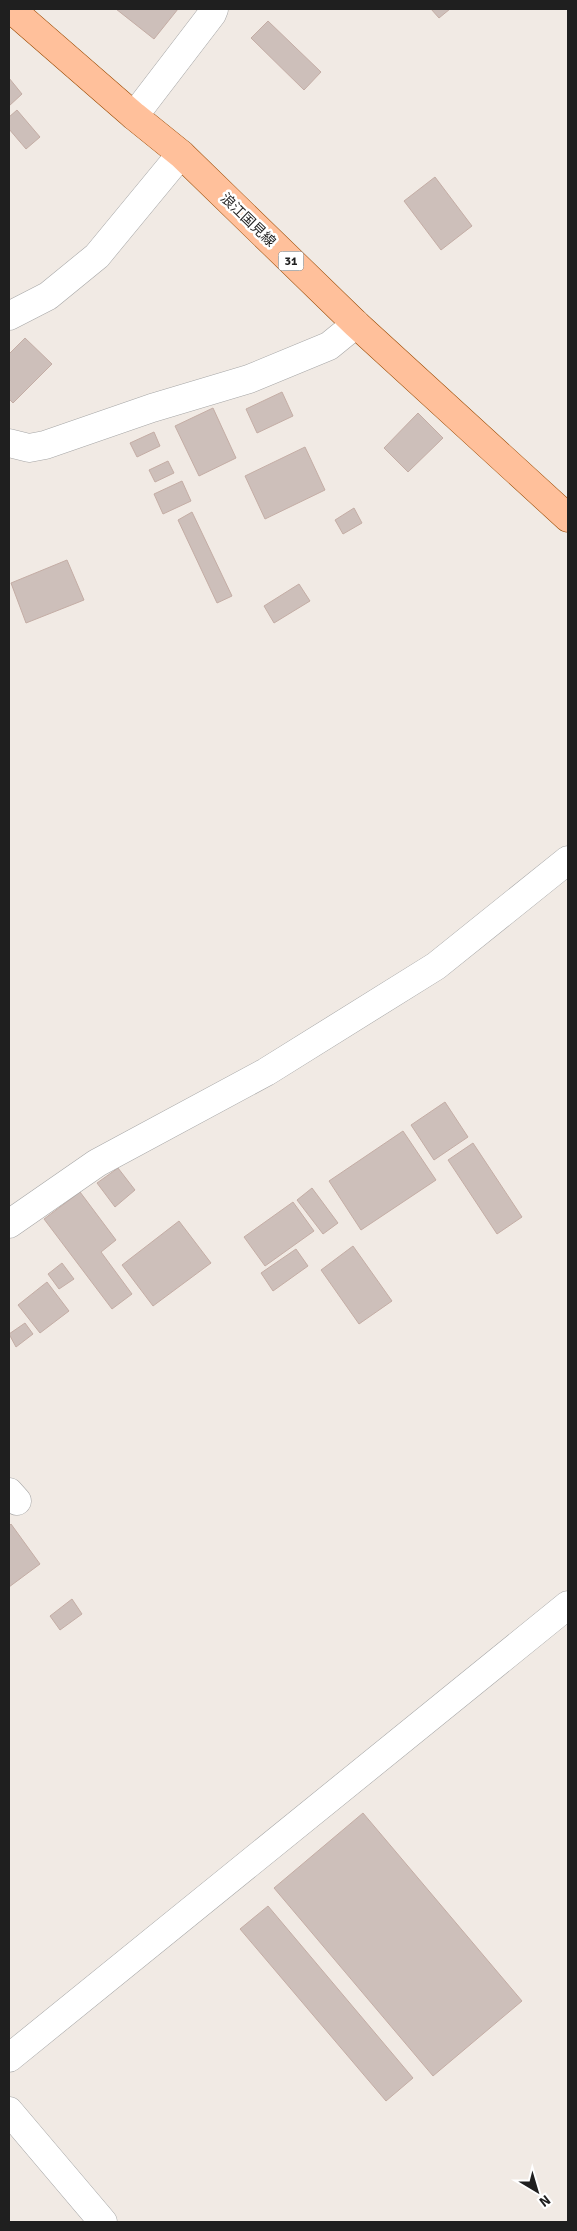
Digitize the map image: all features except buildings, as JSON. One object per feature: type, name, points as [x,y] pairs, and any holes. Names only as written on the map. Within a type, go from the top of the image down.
[{"type":"main road","name":"浪江国見線","points":[[11,9],[134,116],[181,154],[356,324],[568,518]]},
{"type":"street","points":[[134,116],[214,9]]},
{"type":"street","points":[[9,316],[48,296],[98,256],[181,154]]},
{"type":"street","points":[[9,443],[29,448],[45,445],[152,408],[249,379],[329,346],[356,324]]},
{"type":"street","points":[[9,1224],[98,1163],[266,1072],[436,966],[568,860]]},
{"type":"street","points":[[9,2058],[568,1605]]},
{"type":"street","points":[[9,2111],[103,2222]]}]
